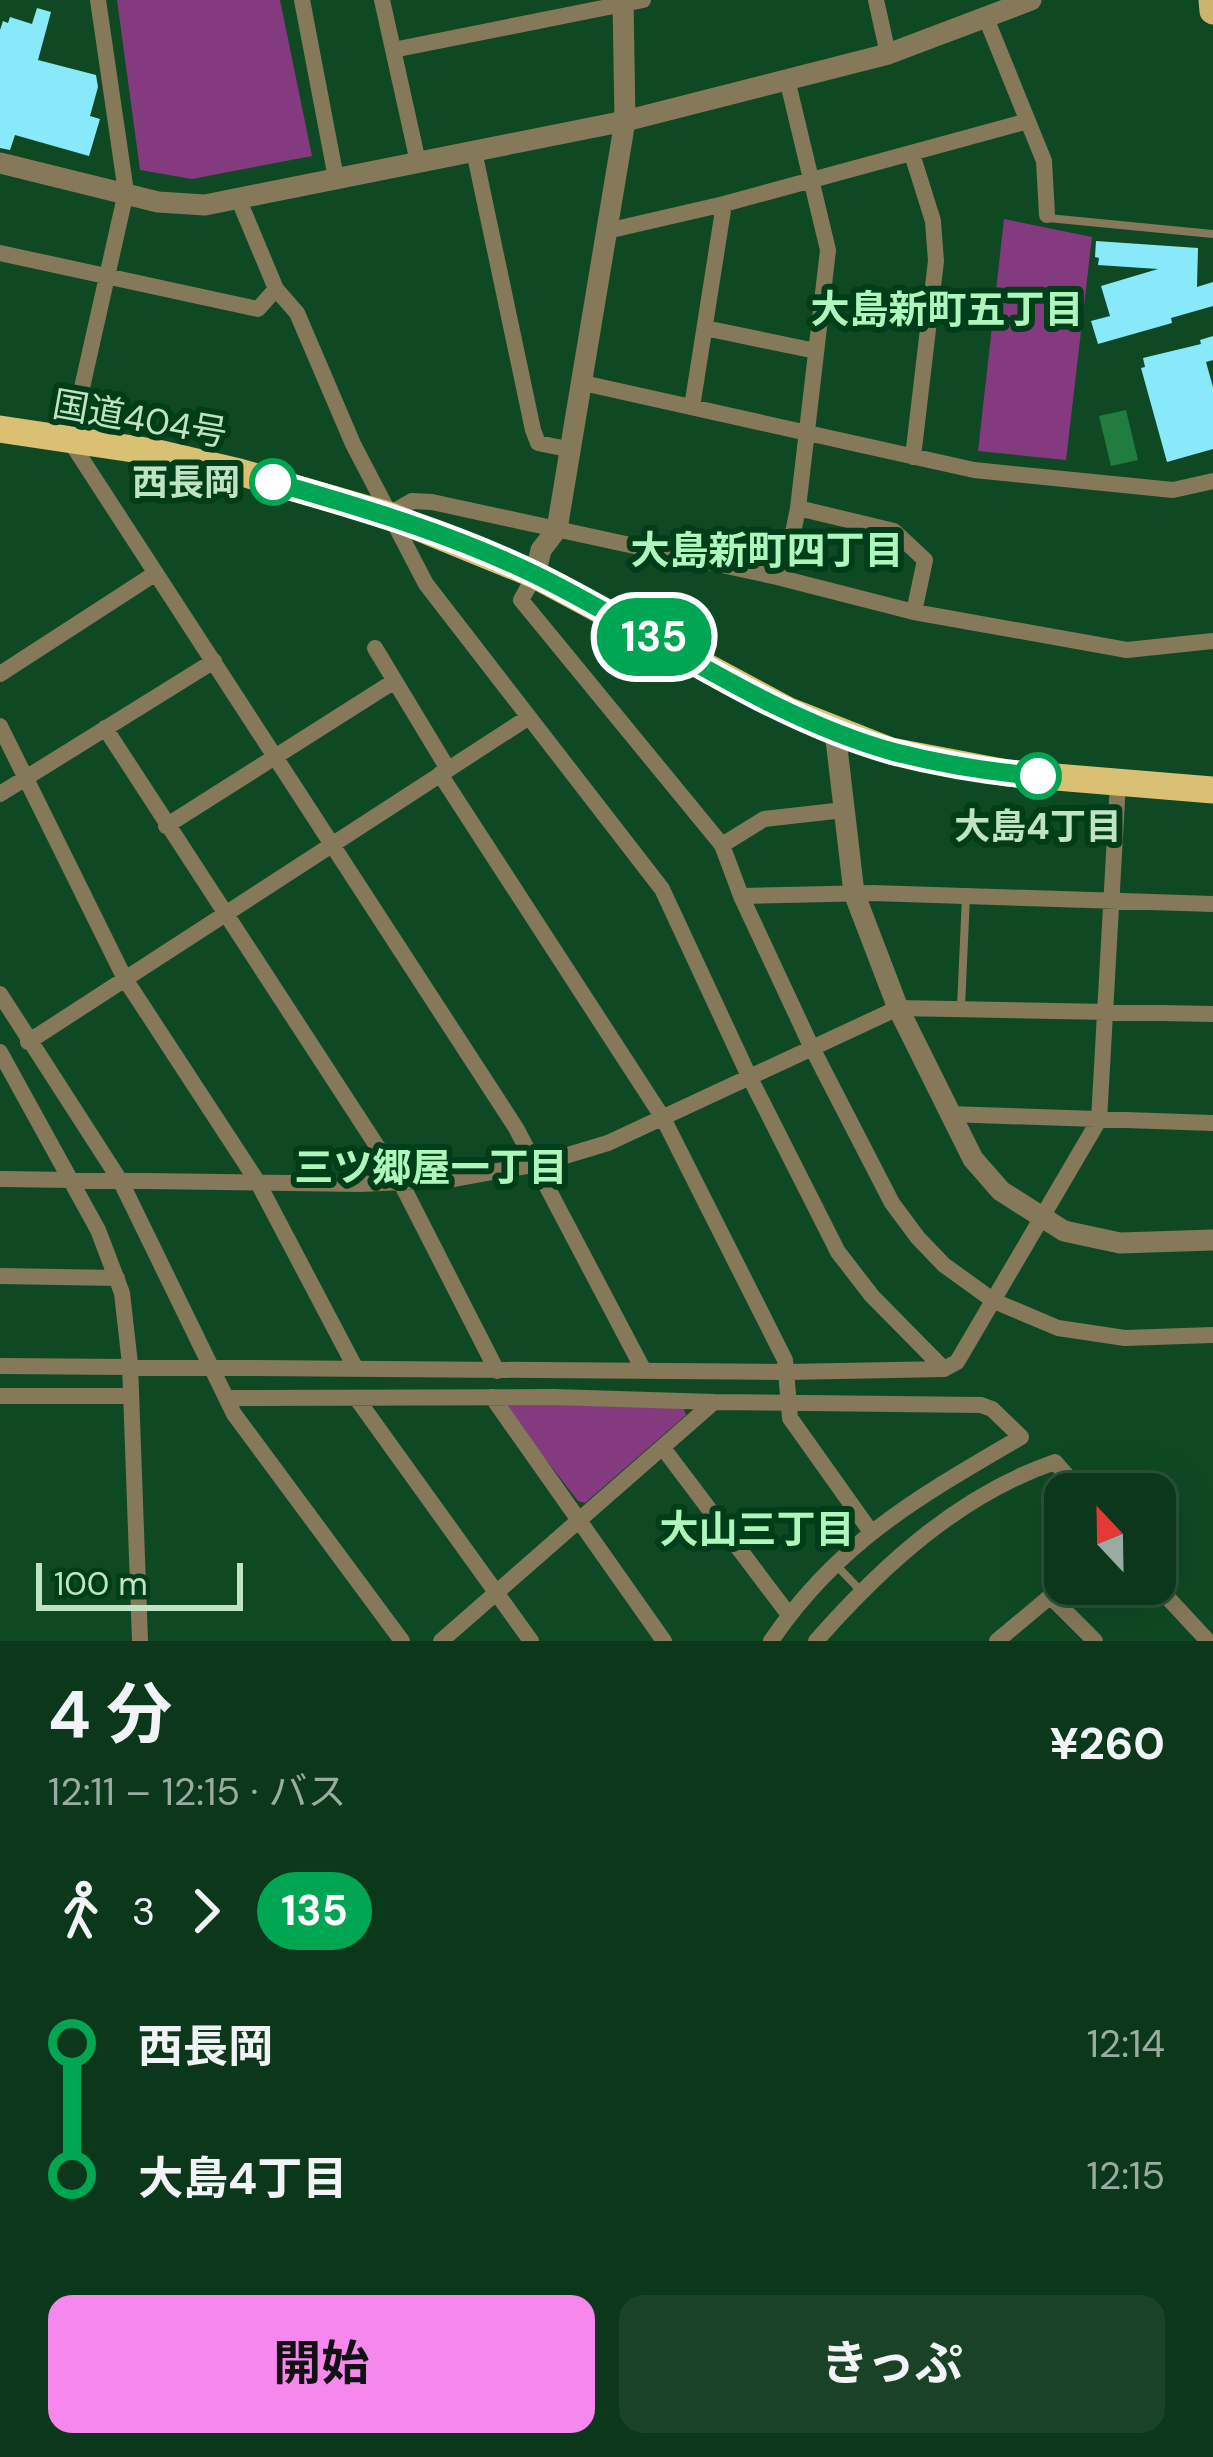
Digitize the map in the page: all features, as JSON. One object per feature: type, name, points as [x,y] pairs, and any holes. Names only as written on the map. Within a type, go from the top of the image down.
[{"type":"highway","name":"国道404号","points":[[0,430],[174,457],[388,515],[535,574],[787,710],[890,751],[947,764],[1213,790]]},
{"type":"main road","points":[[1211,0],[1213,11]]},
{"type":"street","points":[[98,0],[125,192],[70,442],[538,1164],[644,1371]]},
{"type":"street","points":[[302,0],[336,178]]},
{"type":"street","points":[[382,0],[418,162]]},
{"type":"street","points":[[876,0],[888,55]]},
{"type":"street","points":[[393,50],[630,1],[625,121],[572,450],[557,529],[541,550],[521,600],[722,845],[811,1046],[892,1203],[944,1265],[994,1301],[1058,1328],[1125,1338],[1213,1335]]},
{"type":"street","points":[[0,163],[158,202],[191,205],[238,198],[625,121],[888,55],[1024,1]]},
{"type":"street","points":[[986,18],[1044,161],[1047,215]]},
{"type":"street","points":[[777,577],[790,548],[798,508],[828,250],[787,80]]},
{"type":"street","points":[[607,231],[1028,121]]},
{"type":"street","points":[[474,151],[533,430],[538,443],[572,450]]},
{"type":"street","points":[[912,154],[933,221],[936,261],[913,457]]},
{"type":"street","points":[[238,198],[276,289],[298,313],[388,515],[426,584],[662,889],[748,1075],[838,1252],[872,1296],[944,1369]]},
{"type":"street","points":[[692,407],[724,204]]},
{"type":"street","points":[[0,253],[258,309],[276,289]]},
{"type":"street","points":[[705,328],[816,351]]},
{"type":"street","points":[[583,383],[974,470],[1173,490],[1213,481]]},
{"type":"street","points":[[388,515],[412,501],[432,502],[777,577],[914,612],[1127,650],[1213,641]]},
{"type":"street","points":[[798,508],[894,531],[925,560],[914,612]]},
{"type":"street","points":[[0,674],[156,572]]},
{"type":"street","points":[[374,648],[444,772],[663,1118],[780,1348],[787,1372],[787,1404],[798,1432],[871,1532]]},
{"type":"street","points":[[0,794],[214,661]]},
{"type":"street","points":[[166,826],[393,682]]},
{"type":"street","points":[[28,1042],[529,717]]},
{"type":"street","points":[[0,725],[125,979],[257,1181],[356,1369]]},
{"type":"street","points":[[105,728],[401,1183],[497,1371]]},
{"type":"street","points":[[835,731],[854,893],[898,1008],[973,1160],[1001,1191],[1064,1231],[1120,1243],[1213,1240]]},
{"type":"street","points":[[0,1366],[944,1369],[957,1362],[1099,1120],[1118,783]]},
{"type":"street","points":[[722,845],[764,819],[844,810]]},
{"type":"street","points":[[741,896],[854,893],[1213,904]]},
{"type":"street","points":[[0,994],[121,1182],[234,1414],[402,1641]]},
{"type":"street","points":[[0,1180],[447,1180],[538,1164],[608,1143],[898,1008],[1213,1014]]},
{"type":"street","points":[[0,1052],[98,1230],[125,1310],[140,1641]]},
{"type":"street","points":[[948,1114],[1213,1124]]},
{"type":"street","points":[[0,1276],[117,1278]]},
{"type":"street","points":[[0,1396],[130,1396]]},
{"type":"street","points":[[492,1397],[664,1641]]},
{"type":"street","points":[[227,1398],[982,1405],[1021,1437],[912,1499],[871,1532],[789,1615],[771,1641]]},
{"type":"street","points":[[358,1399],[531,1641]]},
{"type":"street","points":[[442,1641],[714,1402]]},
{"type":"street","points":[[663,1448],[789,1615]]},
{"type":"street","points":[[816,1641],[861,1591],[932,1531],[1030,1471],[1055,1462],[1065,1473]]},
{"type":"street","points":[[997,1641],[1044,1601]]},
{"type":"street","points":[[1059,1605],[1095,1641]]},
{"type":"street","points":[[1175,1605],[1208,1641]]},
{"type":"lane","points":[[1047,215],[1048,219],[1213,234]]},
{"type":"lane","points":[[961,1007],[966,895]]},
{"type":"lane","points":[[836,1565],[861,1591]]},
{"type":"shaded area","points":[[117,0],[280,0],[312,156],[192,179],[140,170]]},
{"type":"shaded area","points":[[1004,219],[1092,237],[1066,460],[978,451]]},
{"type":"shaded area","points":[[1126,410],[1138,460],[1111,466],[1099,416]]},
{"type":"shaded area","points":[[503,1404],[683,1406],[686,1415],[585,1503],[578,1501]]},
{"type":"building","points":[[37,8],[51,12],[38,60],[96,75],[98,87],[90,116],[100,119],[89,156],[15,135],[10,150],[0,148],[0,30],[10,17],[32,24]]},
{"type":"building","points":[[1096,241],[1198,248],[1197,287],[1213,282],[1213,306],[1098,344],[1091,321],[1110,316],[1101,286],[1158,269],[1098,265]]},
{"type":"building","points":[[1213,336],[1213,360],[1206,362],[1213,387],[1213,449],[1167,462],[1141,368],[1145,367],[1143,358],[1201,344],[1200,340]]},
{"type":"bus line","name":"135","points":[[273,482],[388,515],[535,574],[787,710],[835,731],[890,751],[947,764],[1038,776]]},
{"type":"place","name":"西長岡","points":[[273,482]]},
{"type":"place","name":"大島4丁目","points":[[1038,776]]},
{"type":"district","name":"大島新町五丁目","points":[[947,309]]},
{"type":"district","name":"大島新町四丁目","points":[[767,550]]},
{"type":"district","name":"三ツ郷屋一丁目","points":[[431,1167]]},
{"type":"district","name":"大山三丁目","points":[[757,1529]]}]
